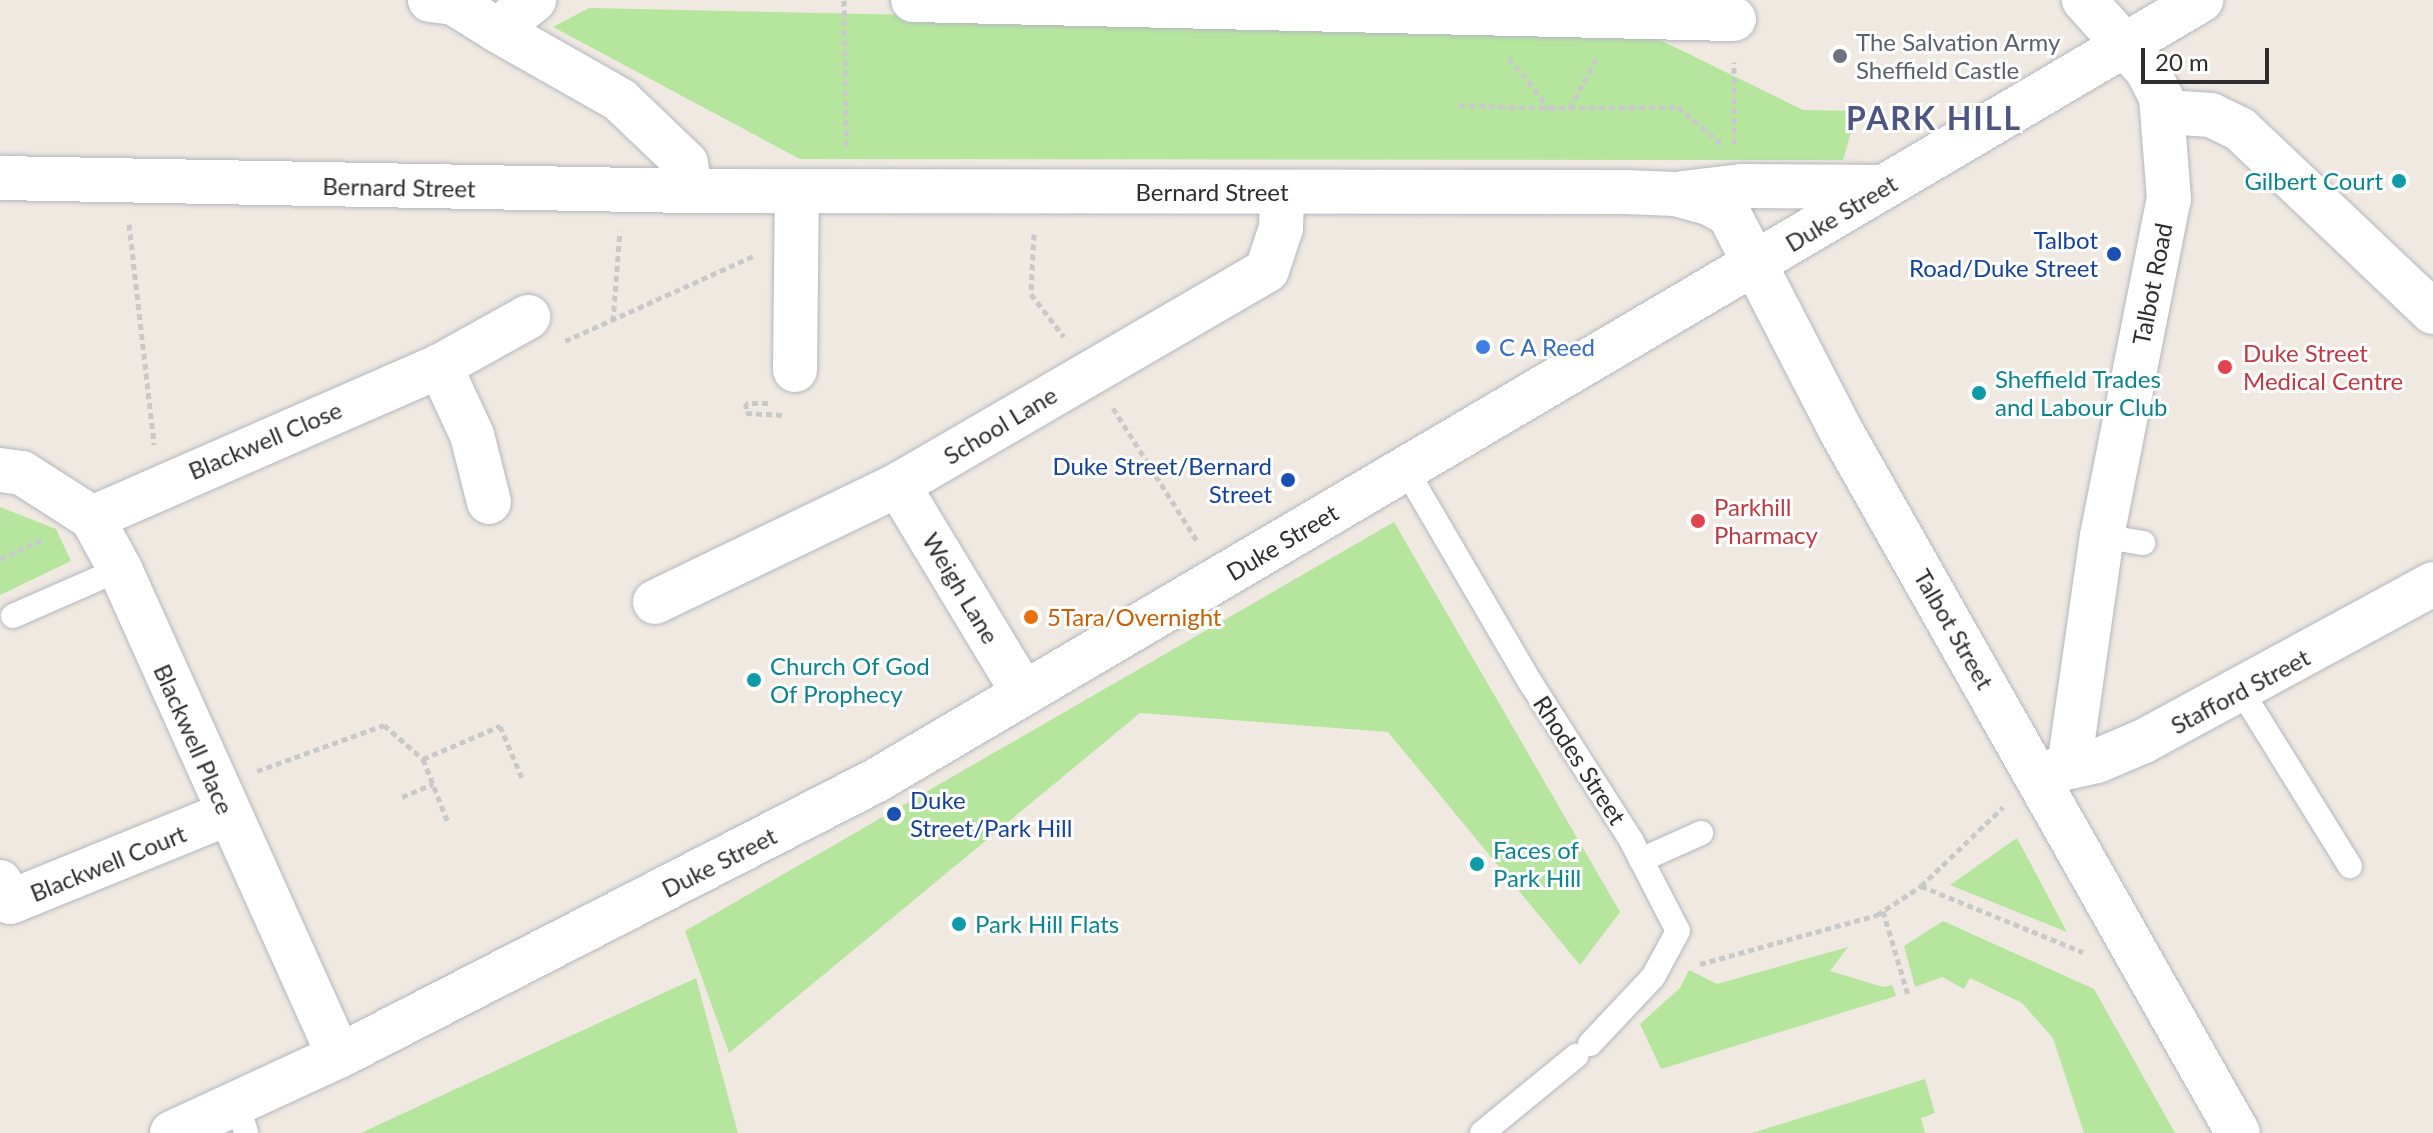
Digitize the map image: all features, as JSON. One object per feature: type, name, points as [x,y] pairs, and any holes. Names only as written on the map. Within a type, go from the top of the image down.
[{"type":"street","points":[[430,0],[454,3],[620,100],[686,163],[690,191]]},
{"type":"street","points":[[497,30],[534,0]]},
{"type":"street","points":[[913,0],[1734,19]]},
{"type":"street","name":"Talbot Road","points":[[2053,771],[2123,540],[2169,199],[2165,112],[2148,71],[2084,0]]},
{"type":"street","name":"Duke Street","points":[[172,1133],[241,1118],[339,1056],[877,780],[1883,187],[2127,47],[2201,0]]},
{"type":"street","points":[[2165,112],[2211,115],[2240,129],[2433,312]]},
{"type":"street","name":"Bernard Street","points":[[0,178],[797,192],[1626,192]]},
{"type":"street","points":[[1675,194],[1742,186],[1883,187]]},
{"type":"street","points":[[795,370],[797,192]]},
{"type":"street","name":"School Lane","points":[[655,602],[898,485],[1267,270],[1281,228],[1282,192]]},
{"type":"street","name":"Talbot Street","points":[[1626,192],[1675,194],[1729,214],[1841,431],[2053,771],[2152,980],[2238,1133]]},
{"type":"street","name":"Blackwell Close","points":[[92,518],[158,486],[440,366],[528,317]]},
{"type":"street","points":[[440,366],[472,435],[489,502]]},
{"type":"street","name":"Blackwell Place","points":[[0,470],[22,473],[92,518],[120,569],[221,801],[339,1056]]},
{"type":"street","name":"Weigh Lane","points":[[898,485],[1023,692]]},
{"type":"street","name":"Stafford Street","points":[[2053,771],[2144,741],[2430,594]]},
{"type":"street","name":"Blackwell Court","points":[[0,882],[10,902],[221,801]]},
{"type":"lane","name":"Rhodes Street","points":[[1405,468],[1641,860],[1678,931],[1653,977],[1583,1050],[1482,1133]]},
{"type":"lane","points":[[13,616],[120,569]]},
{"type":"lane","points":[[2242,692],[2350,866]]},
{"type":"lane","points":[[1641,860],[1701,833]]},
{"type":"path","points":[[842,120],[844,0]]},
{"type":"path","points":[[1472,13],[1549,108]]},
{"type":"path","points":[[1459,105],[1678,107],[1733,153],[1734,19]]},
{"type":"path","points":[[125,181],[158,486]]},
{"type":"path","points":[[613,322],[623,188]]},
{"type":"path","points":[[1036,191],[1031,294],[1090,372],[1221,579]]},
{"type":"path","points":[[528,317],[549,346],[613,322],[770,248],[797,248]]},
{"type":"path","points":[[221,801],[384,725],[423,759],[447,820]]},
{"type":"path","points":[[423,759],[500,726],[522,778]]},
{"type":"path","points":[[1653,977],[1883,911],[1921,886],[2053,771]]},
{"type":"path","points":[[402,797],[433,784]]},
{"type":"path","points":[[1921,886],[2152,980]]},
{"type":"path","points":[[1883,911],[1908,995]]},
{"type":"green space","points":[[589,8],[1642,31],[1803,110],[1857,111],[1843,160],[800,159],[553,27]]},
{"type":"green space","points":[[0,507],[56,529],[71,561],[0,595]]},
{"type":"green space","points":[[1394,522],[1620,912],[1580,965],[1388,732],[1140,713],[729,1053],[685,931]]},
{"type":"green space","points":[[2017,838],[2067,932],[1950,885]]},
{"type":"green space","points":[[1943,921],[2094,989],[2175,1133],[2084,1133],[2053,1038],[2022,1003],[1970,978],[1964,989],[1942,977],[1915,987],[1904,946]]},
{"type":"green space","points":[[1848,947],[1830,971],[1883,987],[1892,985],[1896,996],[1661,1069],[1640,1024],[1680,988],[1689,970],[1717,984]]},
{"type":"green space","points":[[696,978],[738,1133],[361,1133],[473,1081]]},
{"type":"green space","points":[[1925,1079],[1935,1113],[1921,1118],[1925,1133],[1752,1133]]},
{"type":"place","name":"The Salvation Army Sheffield Castle","points":[[1840,56]]},
{"type":"place","name":"Gilbert Court","points":[[2399,181]]},
{"type":"place","name":"Talbot Road/Duke Street","points":[[2114,254]]},
{"type":"place","name":"C A Reed","points":[[1483,347]]},
{"type":"place","name":"Duke Street Medical Centre","points":[[2225,367]]},
{"type":"place","name":"Sheffield Trades and Labour Club","points":[[1979,393]]},
{"type":"place","name":"Duke Street/Bernard Street","points":[[1288,480]]},
{"type":"place","name":"Parkhill Pharmacy","points":[[1698,521]]},
{"type":"place","name":"5Tara/Overnight","points":[[1031,617]]},
{"type":"place","name":"Church Of God Of Prophecy","points":[[754,680]]},
{"type":"place","name":"Duke Street/Park Hill","points":[[894,814]]},
{"type":"place","name":"Faces of Park Hill","points":[[1477,864]]},
{"type":"place","name":"Park Hill Flats","points":[[959,924]]},
{"type":"district","name":"PARK HILL","points":[[1934,118]]}]
